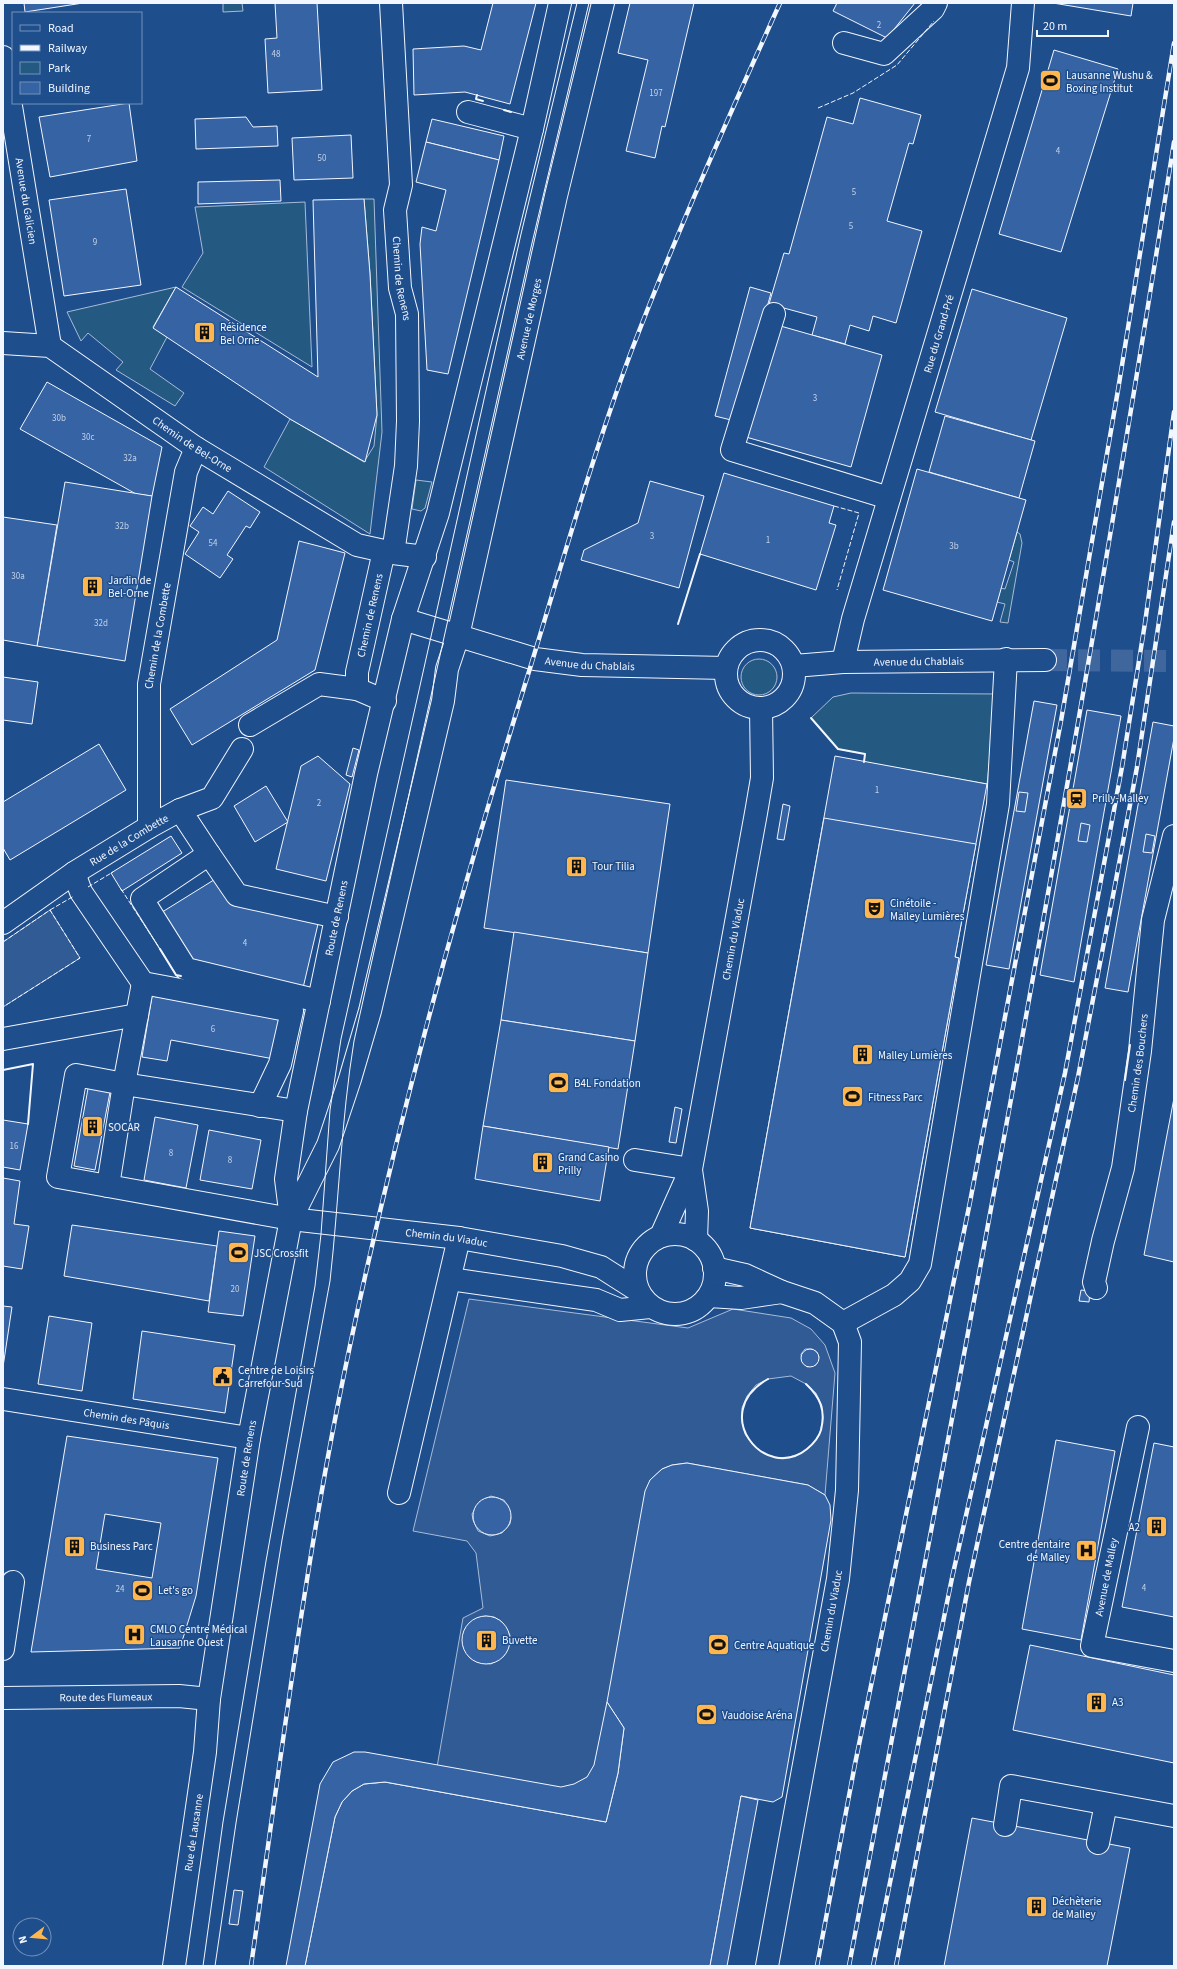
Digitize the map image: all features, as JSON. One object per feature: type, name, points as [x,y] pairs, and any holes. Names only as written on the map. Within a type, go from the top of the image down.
[{"type":"street","name":"Chemin de Renens","points":[[357,689],[356,672],[388,552],[406,466],[408,421],[407,314],[400,288],[395,210],[401,185],[391,3]]},
{"type":"street","points":[[404,619],[438,513],[532,129],[560,3]]},
{"type":"street","name":"Avenue de Morges","points":[[458,636],[554,204],[603,3]]},
{"type":"street","points":[[844,43],[884,54],[933,9],[936,3]]},
{"type":"street","name":"Rue du Grand-Pré","points":[[843,662],[853,619],[1018,68],[1023,3]]},
{"type":"street","name":"Avenue du Galicien","points":[[3,57],[50,346]]},
{"type":"street","points":[[468,112],[532,129]]},
{"type":"street","points":[[774,314],[732,450],[889,498]]},
{"type":"street","points":[[3,343],[50,346]]},
{"type":"street","name":"Chemin de Bel-Orne","points":[[50,346],[196,448],[357,545],[388,552]]},
{"type":"street","name":"Chemin de la Combette","points":[[149,827],[149,684],[186,472],[196,448]]},
{"type":"street","points":[[388,552],[425,557]]},
{"type":"street","name":"Avenue du Chablais","points":[[404,619],[535,659],[574,664],[726,668]]},
{"type":"street","name":"Route de Renens","points":[[291,1219],[286,1179],[296,1111],[366,774],[404,619]]},
{"type":"street","name":"Route de Renens","points":[[210,1699],[250,1438],[291,1219],[328,1145],[370,1011],[443,701],[447,669],[458,636]]},
{"type":"street","points":[[761,639],[772,641],[783,648],[790,656],[794,666],[795,677],[792,688],[787,696],[778,703],[761,708],[744,704],[734,696],[726,681],[726,668],[730,657],[736,648],[748,641],[761,639]]},
{"type":"street","points":[[714,1268],[745,1275],[782,1292],[815,1302],[843,1323],[894,1295],[910,1281],[920,1264],[998,804],[1006,659]]},
{"type":"street","name":"Avenue du Chablais","points":[[794,666],[843,662],[1006,659],[1045,660]]},
{"type":"street","points":[[250,725],[319,684],[357,689],[385,701]]},
{"type":"street","name":"Chemin du Viaduc","points":[[662,1236],[691,1169],[762,778],[761,708]]},
{"type":"street","name":"Rue de la Combette","points":[[3,923],[74,873],[149,827],[180,810],[212,798],[242,749]]},
{"type":"street","points":[[180,810],[208,854],[237,895],[337,917]]},
{"type":"street","name":"Chemin des Bouchers","points":[[1096,1288],[1094,1282],[1103,1241],[1123,1168],[1140,1052],[1153,920],[1174,836]]},
{"type":"street","points":[[208,854],[142,899],[186,968],[319,1001]]},
{"type":"street","points":[[74,873],[81,892],[143,983],[124,1084],[108,1186]]},
{"type":"street","points":[[143,983],[292,1011],[280,1064],[260,1106]]},
{"type":"street","points":[[3,1039],[137,1015]]},
{"type":"street","name":"Chemin du Viaduc","points":[[124,1084],[76,1075],[58,1177],[291,1219],[459,1238],[562,1256],[601,1267],[637,1290]]},
{"type":"street","points":[[124,1084],[296,1111]]},
{"type":"street","points":[[635,1160],[691,1169]]},
{"type":"street","name":"Chemin du Viaduc","points":[[691,1169],[697,1211],[696,1240]]},
{"type":"street","points":[[450,1279],[596,1300],[620,1310],[650,1307],[671,1315],[682,1314],[702,1305],[709,1296],[715,1278],[711,1257],[705,1248],[696,1240],[686,1235],[674,1234],[662,1236],[650,1242],[642,1251],[636,1263],[634,1277],[637,1290],[650,1307]]},
{"type":"street","points":[[399,1493],[459,1238]]},
{"type":"street","points":[[601,1267],[642,1251]]},
{"type":"street","points":[[709,1296],[741,1298],[782,1292]]},
{"type":"street","name":"Chemin du Viaduc","points":[[767,1966],[838,1579],[848,1467],[850,1342],[843,1323]]},
{"type":"street","name":"Chemin des Pâquis","points":[[3,1399],[250,1438]]},
{"type":"street","name":"Avenue de Malley","points":[[1138,1427],[1092,1646],[1174,1661]]},
{"type":"street","points":[[3,1649],[13,1582]]},
{"type":"street","name":"Route des Flumeaux","points":[[3,1698],[179,1696],[210,1699]]},
{"type":"street","name":"Rue de Lausanne","points":[[174,1966],[204,1759],[210,1699]]},
{"type":"street","points":[[1005,1824],[1011,1786],[1174,1816]]},
{"type":"street","points":[[1098,1842],[1106,1804]]},
{"type":"green space","points":[[223,3],[242,3],[243,11],[223,12]]},
{"type":"green space","points":[[364,199],[374,199],[382,432],[370,534],[264,467],[290,419],[364,462],[374,446],[377,415],[370,274]]},
{"type":"green space","points":[[305,202],[312,367],[182,287],[203,253],[195,207]]},
{"type":"green space","points":[[176,287],[153,327],[167,337],[150,369],[184,393],[175,406],[116,370],[123,362],[88,333],[81,341],[67,312]]},
{"type":"green space","points":[[416,480],[432,482],[425,508],[421,511],[412,509]]},
{"type":"green space","points":[[1017,532],[1020,534],[1022,543],[1008,623],[1000,622],[1005,604],[997,602],[1001,588],[1005,589],[1014,562],[1009,560]]},
{"type":"green space","points":[[759,659],[772,664],[777,677],[772,690],[759,695],[746,690],[741,677],[746,664]]},
{"type":"green space","points":[[851,693],[997,694],[987,784],[864,762],[865,754],[838,749],[811,718],[833,697]]},
{"type":"shaded area","points":[[50,910],[80,958],[3,1007],[3,942]]},
{"type":"shaded area","points":[[469,1299],[688,1328],[733,1309],[791,1318],[811,1329],[825,1345],[835,1373],[825,1495],[808,1485],[687,1463],[672,1465],[662,1469],[650,1480],[606,1822],[433,1790],[463,1618],[483,1608],[476,1553],[467,1541],[413,1531]],"holes":[[[805,1349],[812,1349],[817,1352],[819,1357],[816,1365],[807,1367],[802,1362],[801,1354]],[[791,1376],[806,1384],[816,1393],[822,1406],[823,1419],[820,1433],[813,1444],[802,1453],[789,1457],[776,1458],[763,1453],[753,1445],[745,1434],[742,1421],[742,1408],[747,1396],[756,1385],[768,1379]],[[491,1496],[504,1500],[508,1506],[511,1518],[510,1524],[502,1533],[490,1536],[478,1531],[472,1514],[479,1502]],[[485,1616],[494,1617],[501,1621],[510,1635],[510,1643],[504,1656],[491,1664],[477,1662],[470,1658],[463,1645],[465,1629],[477,1618]]]},
{"type":"building","points":[[24,3],[83,3],[25,12]]},
{"type":"building","points":[[275,3],[317,3],[322,90],[268,93],[265,39],[277,38]]},
{"type":"building","points":[[493,3],[536,3],[510,104],[465,92],[414,95],[413,49],[464,46],[481,50]]},
{"type":"building","points":[[630,3],[694,3],[665,127],[662,126],[655,158],[626,151],[648,60],[618,53]]},
{"type":"building","points":[[837,3],[915,3],[887,38],[833,11]]},
{"type":"building","points":[[1053,3],[1133,3],[1131,16]]},
{"type":"building","points":[[1054,50],[1118,69],[1061,252],[999,234]]},
{"type":"building","points":[[860,98],[921,115],[913,144],[909,143],[887,221],[922,231],[896,323],[873,316],[869,331],[850,325],[845,344],[812,335],[817,317],[769,304],[784,253],[789,254],[827,117],[853,124]]},
{"type":"building","points":[[129,104],[137,161],[50,177],[39,117]]},
{"type":"building","points":[[246,117],[253,127],[277,126],[278,146],[196,149],[195,119]]},
{"type":"building","points":[[432,119],[504,136],[499,160],[426,142]]},
{"type":"building","points":[[351,135],[353,178],[294,180],[292,138]]},
{"type":"building","points":[[426,142],[499,160],[448,374],[427,370],[420,244],[422,227],[436,231],[446,190],[416,182]]},
{"type":"building","points":[[280,180],[281,201],[198,204],[198,182]]},
{"type":"building","points":[[126,189],[141,285],[64,296],[49,200]]},
{"type":"building","name":"Résidence Bel Orne","points":[[364,199],[370,274],[377,415],[365,462],[290,419],[153,328],[176,287],[318,377],[313,200]]},
{"type":"building","points":[[750,287],[771,293],[735,421],[715,416]]},
{"type":"building","points":[[972,289],[1067,318],[1031,440],[935,412]]},
{"type":"building","points":[[777,325],[882,355],[851,467],[746,437]]},
{"type":"building","points":[[47,382],[162,447],[152,496],[136,494],[20,429]]},
{"type":"building","points":[[945,416],[1035,441],[1019,498],[929,472]]},
{"type":"building","points":[[917,469],[1026,500],[992,621],[883,590]]},
{"type":"building","points":[[724,473],[834,506],[829,523],[836,525],[816,590],[700,554]]},
{"type":"building","points":[[650,481],[704,496],[679,588],[581,560],[584,550],[638,523]]},
{"type":"building","name":"Jardin de Bel-Orne","points":[[65,482],[152,496],[125,661],[37,646]]},
{"type":"building","points":[[228,491],[260,512],[250,528],[246,526],[227,555],[233,559],[220,578],[185,554],[199,532],[190,526],[203,507],[213,514]]},
{"type":"building","points":[[3,517],[57,525],[37,646],[3,640]]},
{"type":"building","points":[[299,541],[345,553],[315,670],[192,745],[170,709],[277,640]]},
{"type":"building","points":[[3,677],[38,682],[32,724],[3,720]]},
{"type":"building","points":[[1034,701],[1057,705],[1009,969],[986,965]]},
{"type":"building","points":[[1087,710],[1121,716],[1074,982],[1040,975]]},
{"type":"building","points":[[1153,722],[1174,726],[1174,738],[1128,992],[1105,988]]},
{"type":"building","points":[[99,744],[126,790],[10,860],[3,848],[3,802]]},
{"type":"building","points":[[353,748],[359,750],[352,777],[346,775]]},
{"type":"building","points":[[318,756],[350,784],[326,881],[276,869],[301,766]]},
{"type":"building","name":"Malley Lumières","points":[[835,756],[987,784],[955,957],[959,958],[905,1257],[750,1228]]},
{"type":"building","name":"Tour Tilia","points":[[506,780],[670,804],[648,953],[484,928]]},
{"type":"building","points":[[266,786],[288,822],[255,842],[234,806]]},
{"type":"building","points":[[1019,792],[1028,793],[1025,812],[1016,811]]},
{"type":"building","points":[[783,804],[790,806],[784,840],[777,839]]},
{"type":"building","name":"Malley Lumières","points":[[824,818],[976,844],[955,957],[959,958],[905,1257],[750,1228]]},
{"type":"building","points":[[1081,823],[1090,825],[1087,842],[1078,841]]},
{"type":"building","points":[[1146,834],[1155,836],[1152,853],[1143,852]]},
{"type":"building","points":[[171,836],[182,853],[122,891],[111,873]]},
{"type":"building","points":[[217,878],[318,924],[303,988],[189,961],[159,914]]},
{"type":"building","points":[[514,932],[648,953],[635,1041],[501,1020]]},
{"type":"building","points":[[152,996],[282,1019],[274,1059],[171,1040],[167,1061],[142,1057]]},
{"type":"building","name":"B4L Fondation","points":[[501,1020],[635,1041],[618,1149],[483,1126]]},
{"type":"building","name":"SOCAR","points":[[89,1083],[111,1087],[95,1170],[74,1166]]},
{"type":"building","points":[[1174,1098],[1174,1262],[1144,1255]]},
{"type":"building","points":[[675,1107],[682,1109],[676,1143],[669,1142]]},
{"type":"building","points":[[155,1117],[198,1125],[186,1188],[144,1180]]},
{"type":"building","points":[[3,1120],[28,1124],[20,1170],[3,1167]]},
{"type":"building","name":"Grand Casino Prilly","points":[[483,1126],[609,1147],[600,1201],[475,1179]]},
{"type":"building","points":[[209,1130],[261,1140],[252,1189],[200,1180]]},
{"type":"building","points":[[3,1178],[20,1181],[14,1224],[29,1226],[22,1269],[3,1266]]},
{"type":"building","points":[[72,1225],[217,1246],[209,1301],[64,1276]]},
{"type":"building","points":[[219,1231],[255,1236],[243,1316],[208,1312]]},
{"type":"building","points":[[1081,1290],[1090,1291],[1089,1302],[1079,1301]]},
{"type":"building","points":[[3,1306],[12,1307],[3,1367]]},
{"type":"building","points":[[49,1316],[92,1323],[82,1391],[38,1384]]},
{"type":"building","points":[[142,1331],[235,1345],[225,1413],[133,1399]]},
{"type":"building","points":[[806,1349],[814,1349],[819,1354],[817,1365],[814,1367],[806,1367],[801,1362],[801,1354]]},
{"type":"building","name":"Business Parc","points":[[67,1436],[218,1458],[196,1596],[180,1648],[31,1652]],"holes":[[[105,1514],[161,1523],[152,1578],[96,1569]]]},
{"type":"building","points":[[1056,1440],[1115,1451],[1081,1640],[1022,1629]]},
{"type":"building","name":"A2","points":[[1154,1443],[1174,1447],[1174,1617],[1122,1607]]},
{"type":"building","name":"Vaudoise Aréna","points":[[687,1463],[808,1485],[825,1495],[830,1505],[831,1520],[782,1797],[773,1802],[741,1796],[710,1966],[305,1966],[335,1817],[342,1802],[352,1791],[364,1784],[385,1782],[606,1822],[618,1773],[624,1728],[607,1702],[645,1491],[650,1480],[662,1469],[672,1465]]},
{"type":"building","points":[[488,1497],[496,1497],[506,1502],[510,1509],[510,1523],[506,1530],[496,1535],[488,1535],[478,1530],[476,1527],[473,1520],[473,1512],[478,1502],[481,1500]]},
{"type":"building","name":"Buvette","points":[[486,1616],[495,1618],[503,1623],[508,1631],[510,1640],[508,1649],[503,1657],[495,1662],[486,1664],[477,1662],[469,1657],[464,1649],[462,1640],[464,1631],[469,1623],[477,1618]]},
{"type":"building","name":"A3","points":[[1030,1645],[1174,1675],[1174,1763],[1013,1730]]},
{"type":"building","points":[[607,1702],[624,1728],[618,1773],[606,1822],[385,1782],[364,1784],[352,1791],[342,1802],[335,1817],[305,1966],[286,1966],[320,1784],[333,1762],[354,1752],[365,1752],[561,1787],[574,1784],[587,1777],[594,1765]]},
{"type":"building","points":[[741,1796],[758,1800],[727,1966],[710,1966]]},
{"type":"building","name":"Déchèterie de Malley","points":[[972,1818],[1130,1848],[1107,1966],[944,1966]]},
{"type":"building","points":[[234,1890],[243,1891],[238,1925],[229,1924]]},
{"type":"tunnel","points":[[1045,660],[1174,661]]},
{"type":"tram line","points":[[203,1966],[223,1822],[266,1561],[315,1286],[321,1234],[330,1110],[341,1039],[521,234],[577,3]]},
{"type":"tram line","points":[[215,1966],[236,1823],[282,1540],[330,1281],[343,1131],[354,1041],[532,243],[589,3]]},
{"type":"railway","points":[[251,1966],[301,1617],[337,1409],[400,1127],[449,941],[579,507],[617,390],[648,308],[684,220],[780,3]]},
{"type":"railway","points":[[817,1966],[855,1764],[970,1202],[1061,721],[1118,390],[1174,43]]},
{"type":"railway","points":[[849,1966],[935,1511],[1060,827],[1174,142]]},
{"type":"railway","points":[[873,1966],[952,1578],[1065,1073],[1122,767],[1145,623],[1174,412]]},
{"type":"railway","points":[[896,1966],[969,1582],[1078,1077],[1116,880],[1137,767],[1174,522]]},
{"type":"fence","points":[[818,108],[853,93],[897,65],[934,21]]},
{"type":"fence","points":[[834,506],[859,513],[837,590]]},
{"type":"fence","points":[[88,887],[113,872]]},
{"type":"fence","points":[[121,889],[160,949]]},
{"type":"fence","points":[[50,910],[74,896]]},
{"type":"fence","points":[[3,942],[50,910],[80,958],[3,1007]]},
{"type":"wall","points":[[477,95],[476,99],[483,101]]},
{"type":"wall","points":[[504,110],[511,112]]},
{"type":"wall","points":[[678,624],[700,554]]},
{"type":"wall","points":[[811,718],[838,749],[865,754],[864,762]]},
{"type":"wall","points":[[160,949],[176,975],[181,976]]},
{"type":"wall","points":[[1125,1080],[1130,1045]]},
{"type":"wall","points":[[3,1070],[33,1064],[28,1124]]},
{"type":"wall","points":[[768,1379],[751,1393],[743,1409],[743,1425],[749,1440],[760,1451],[775,1457],[791,1457],[807,1449],[816,1440],[820,1433],[823,1416],[821,1404],[806,1384]]},
{"type":"place","name":"Lausanne Wushu & Boxing Institut","points":[[1050,81]]},
{"type":"place","name":"Résidence Bel Orne","points":[[204,333]]},
{"type":"place","name":"Jardin de Bel-Orne","points":[[92,586]]},
{"type":"place","name":"Prilly-Malley","points":[[1076,798]]},
{"type":"place","name":"Tour Tilia","points":[[577,866]]},
{"type":"place","name":"Cinétoile - Malley Lumières","points":[[874,909]]},
{"type":"place","name":"Malley Lumières","points":[[862,1055]]},
{"type":"place","name":"B4L Fondation","points":[[559,1083]]},
{"type":"place","name":"Fitness Parc","points":[[852,1097]]},
{"type":"place","name":"SOCAR","points":[[92,1127]]},
{"type":"place","name":"Grand Casino Prilly","points":[[542,1163]]},
{"type":"place","name":"JSC Crossfit","points":[[239,1253]]},
{"type":"place","name":"Centre de Loisirs Carrefour-Sud","points":[[223,1376]]},
{"type":"place","name":"A2","points":[[1156,1527]]},
{"type":"place","name":"Business Parc","points":[[74,1546]]},
{"type":"place","name":"Centre dentaire de Malley","points":[[1086,1550]]},
{"type":"place","name":"Let's go","points":[[142,1590]]},
{"type":"place","name":"CMLO Centre Médical Lausanne Ouest","points":[[134,1635]]},
{"type":"place","name":"Buvette","points":[[486,1640]]},
{"type":"place","name":"Centre Aquatique","points":[[718,1645]]},
{"type":"place","name":"A3","points":[[1096,1702]]},
{"type":"place","name":"Vaudoise Aréna","points":[[706,1715]]},
{"type":"place","name":"Déchèterie de Malley","points":[[1037,1907]]}]
